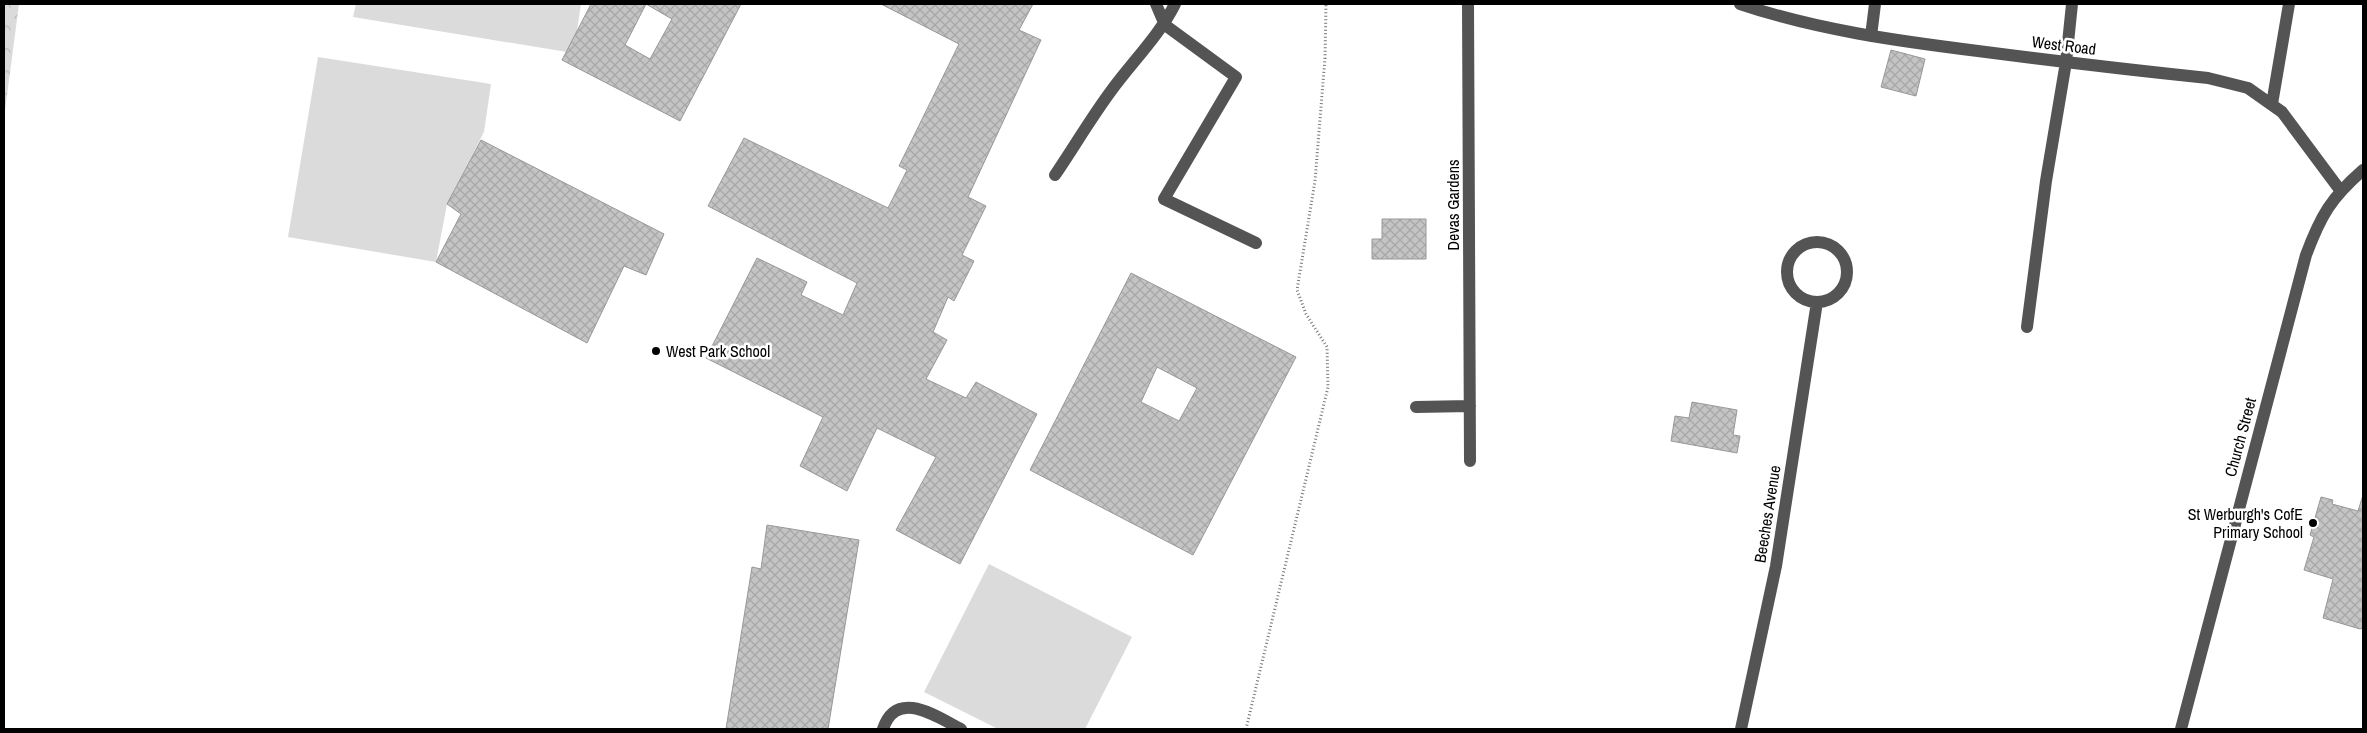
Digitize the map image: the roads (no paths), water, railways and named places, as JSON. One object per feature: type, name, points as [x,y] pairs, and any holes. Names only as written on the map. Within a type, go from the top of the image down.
[{"type":"street","points":[[1156,4],[1165,25],[1236,77],[1164,199],[1256,243]]},
{"type":"street","points":[[1055,175],[1110,91],[1153,36],[1165,25],[1175,4]]},
{"type":"street","name":"Devas Gardens","points":[[1468,4],[1470,461]]},
{"type":"street","name":"West Road","points":[[1740,4],[1773,15],[1871,36],[2225,82],[2248,88],[2282,112],[2340,190]]},
{"type":"street","points":[[1871,36],[1876,4]]},
{"type":"street","points":[[2027,327],[2046,181],[2066,62],[2072,4]]},
{"type":"street","points":[[2272,104],[2289,4]]},
{"type":"street","name":"Church Street","points":[[2181,729],[2306,255],[2324,212],[2340,190],[2363,170]]},
{"type":"street","points":[[1809,242],[1824,242],[1837,248],[1846,260],[1848,275],[1842,289],[1832,298],[1817,302],[1803,299],[1791,290],[1786,276],[1788,261],[1796,249],[1809,242]]},
{"type":"street","name":"Beeches Avenue","points":[[1741,729],[1776,566],[1817,302]]},
{"type":"street","points":[[1416,407],[1470,406]]},
{"type":"street","points":[[883,729],[896,711],[909,707],[924,710],[961,729]]},
{"type":"place","name":"West Park School","points":[[656,351]]},
{"type":"place","name":"St Werburgh's CofE Primary School","points":[[2313,523]]}]
